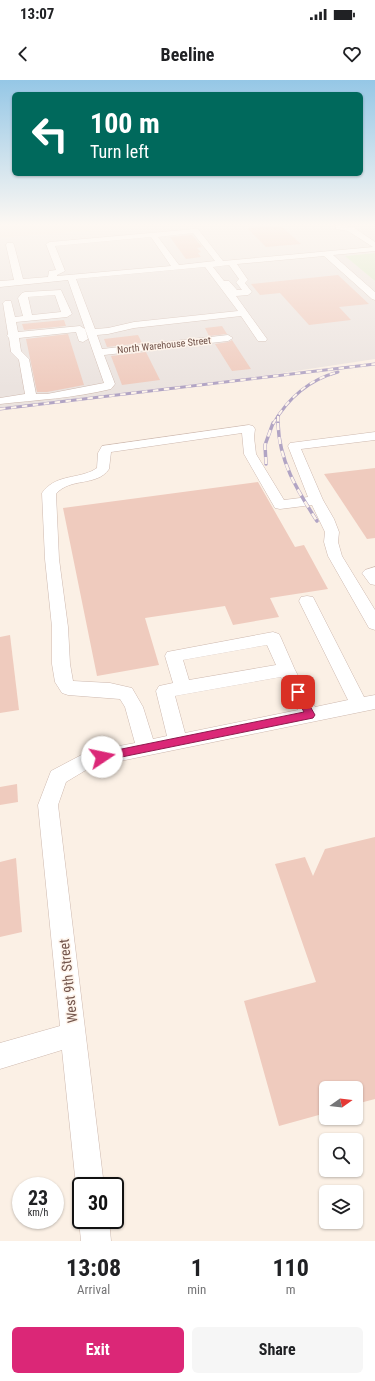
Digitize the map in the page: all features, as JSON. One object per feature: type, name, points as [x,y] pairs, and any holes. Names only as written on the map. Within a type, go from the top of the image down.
[{"type":"street","points":[[17,279],[8,292],[12,334],[16,352],[24,359],[31,397]]},
{"type":"street","points":[[0,401],[107,387],[110,384],[100,352],[72,279]]},
{"type":"street","points":[[224,279],[262,339]]},
{"type":"street","points":[[225,279],[233,292],[248,292],[240,282],[243,279]]},
{"type":"street","points":[[355,279],[375,297]]},
{"type":"street","points":[[11,320],[66,314],[58,292],[25,295],[23,298],[28,318]]},
{"type":"street","points":[[92,332],[108,331],[134,325],[244,312]]},
{"type":"street","points":[[0,334],[80,329],[83,339]]},
{"type":"street","name":"North Warehouse Street","points":[[100,352],[228,338]]},
{"type":"street","points":[[307,601],[367,704],[146,748],[134,707],[126,693],[110,690],[68,688],[64,682],[61,664],[60,627],[52,559],[49,493],[58,483],[98,474],[103,470],[104,453],[106,449],[249,429],[248,437],[250,454],[280,505],[316,500]]},
{"type":"street","points":[[375,436],[294,446],[316,500],[327,519],[332,532],[331,542],[336,556],[375,624]]},
{"type":"street","points":[[375,572],[370,573],[375,580]]},
{"type":"street","points":[[360,598],[375,596]]},
{"type":"street","points":[[183,688],[173,656],[273,638],[286,670],[310,715]]},
{"type":"street","points":[[178,741],[165,691],[286,670]]},
{"type":"street","name":"West 9th Street","points":[[89,1177],[48,805],[58,777],[87,760],[146,748]]},
{"type":"street","points":[[0,1056],[74,1034]]},
{"type":"street","points":[[95,1229],[96,1241]]},
{"type":"shaded area","points":[[0,279],[373,279],[375,281],[375,359],[269,375],[0,408]]},
{"type":"building","points":[[298,279],[342,279],[369,304],[339,307],[351,320],[309,325],[280,293],[260,295],[251,284]]},
{"type":"building","points":[[64,320],[66,326],[24,330],[22,324]]},
{"type":"building","points":[[222,326],[227,334],[209,336],[205,328]]},
{"type":"building","points":[[68,334],[84,385],[47,392],[37,392],[26,339]]},
{"type":"building","points":[[138,335],[142,343],[107,347],[104,339]]},
{"type":"building","points":[[232,340],[251,369],[232,371],[215,344]]},
{"type":"building","points":[[146,352],[160,380],[122,385],[111,356]]},
{"type":"building","points":[[375,468],[375,538],[367,539],[324,474]]},
{"type":"building","points":[[258,482],[295,547],[304,545],[328,589],[270,598],[279,617],[233,625],[225,606],[145,618],[159,665],[97,676],[63,508]]},
{"type":"building","points":[[10,635],[19,710],[0,713],[0,637]]},
{"type":"building","points":[[17,784],[18,802],[0,805],[0,787]]},
{"type":"building","points":[[375,837],[375,1099],[363,1102],[363,1081],[319,1081],[319,1115],[279,1126],[244,1001],[316,982],[275,864],[305,857],[313,876],[325,849]]},
{"type":"building","points":[[16,858],[22,932],[0,937],[0,862]]},
{"type":"railway","points":[[0,409],[375,364]]},
{"type":"railway","points":[[278,416],[292,398],[308,385],[327,375],[338,372]]},
{"type":"railway","points":[[273,424],[278,416]]},
{"type":"railway","points":[[278,416],[278,423]]},
{"type":"railway","points":[[266,464],[265,445],[273,423]]},
{"type":"railway","points":[[278,423],[279,437],[290,475],[317,521]]},
{"type":"route","points":[[102,757],[310,715],[298,692]]}]
